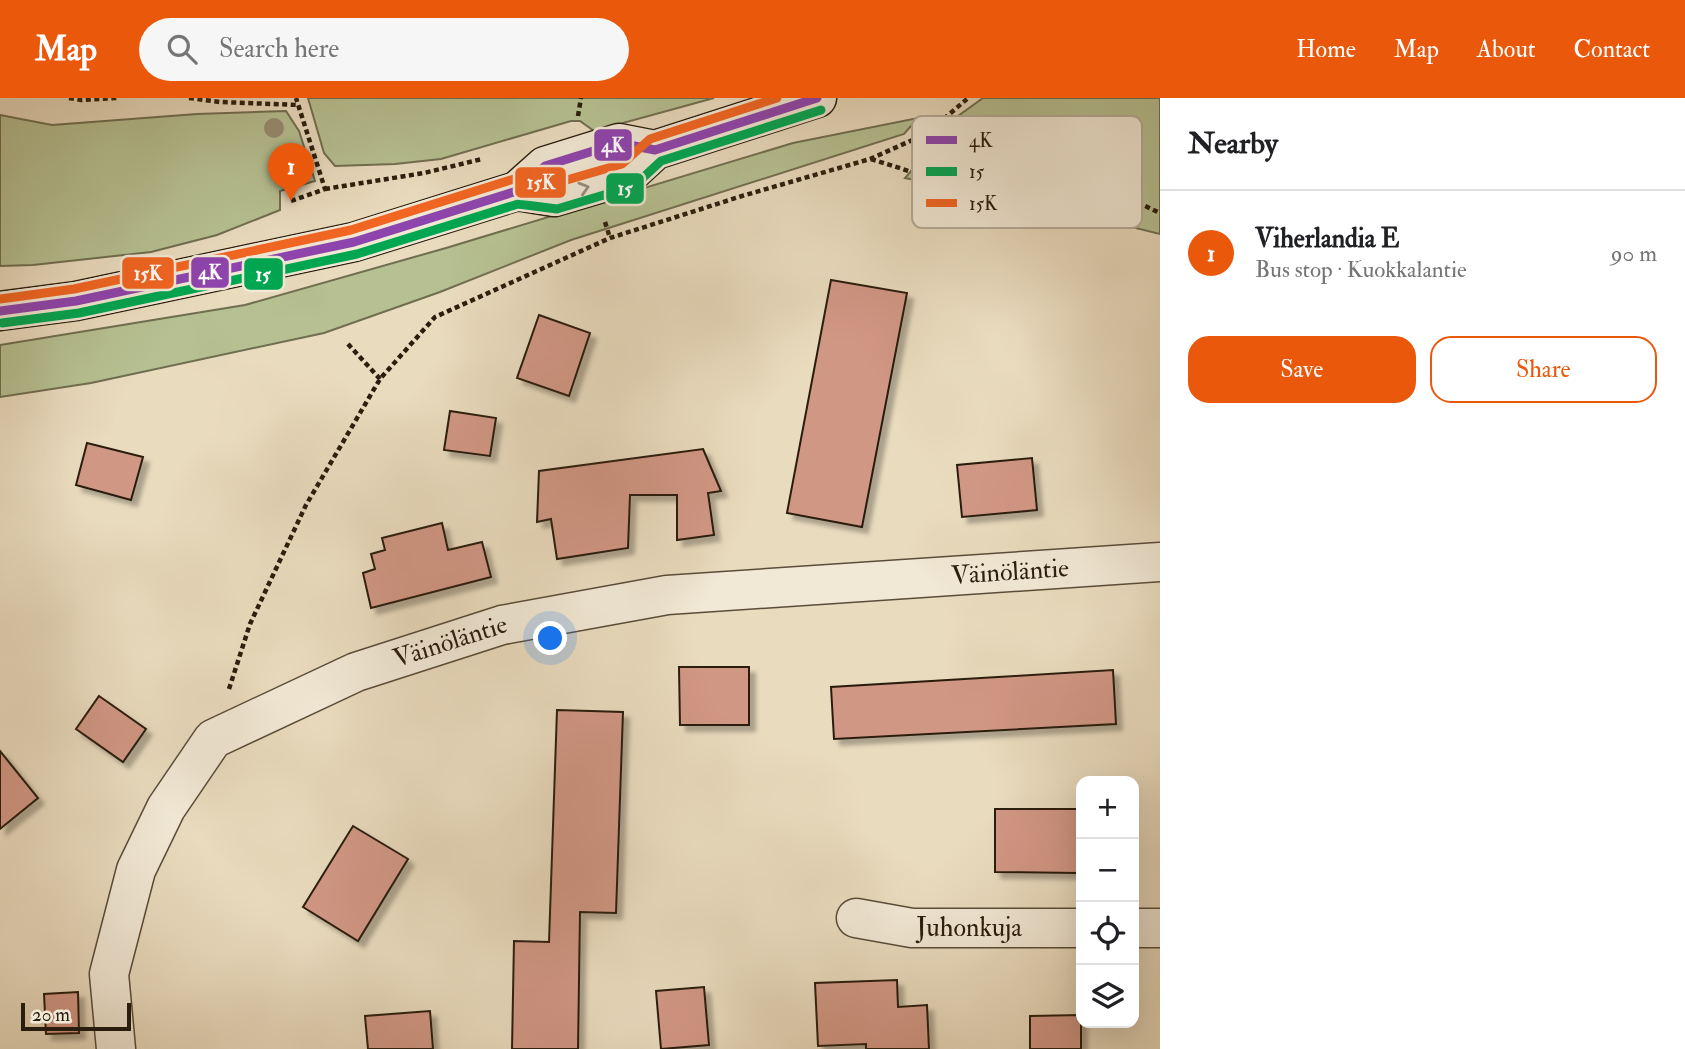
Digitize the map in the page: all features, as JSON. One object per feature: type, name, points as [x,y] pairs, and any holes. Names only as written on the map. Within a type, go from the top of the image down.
[{"type":"street","points":[[0,311],[76,301],[354,242],[517,191],[545,166],[582,154],[619,143],[655,150],[817,98]]},
{"type":"street","name":"Väinöläntie","points":[[116,1049],[109,974],[136,870],[166,808],[213,740],[356,672],[502,625],[667,595],[1160,562]]},
{"type":"street","name":"Juhonkuja","points":[[856,918],[912,928],[1076,928]]},
{"type":"street","points":[[1139,928],[1160,928]]},
{"type":"path","points":[[69,98],[118,98]]},
{"type":"path","points":[[189,98],[220,103],[299,105]]},
{"type":"path","points":[[296,98],[325,189]]},
{"type":"path","points":[[947,116],[967,99]]},
{"type":"path","points":[[213,740],[250,624],[306,505],[380,379],[435,317],[610,238],[870,159],[912,140]]},
{"type":"path","points":[[291,201],[325,189],[424,173],[489,158]]},
{"type":"path","points":[[870,159],[912,173]]},
{"type":"path","points":[[1142,205],[1160,214]]},
{"type":"path","points":[[348,344],[380,379]]},
{"type":"green space","points":[[308,98],[714,98],[594,131],[580,121],[571,121],[441,159],[335,166],[324,153]]},
{"type":"green space","points":[[983,98],[1160,98],[1160,234],[1136,228],[1142,228],[1142,116],[958,116]]},
{"type":"green space","points":[[286,111],[299,131],[315,181],[280,191],[280,210],[217,235],[151,252],[0,266],[0,115],[52,125],[197,114]]},
{"type":"green space","points":[[912,119],[912,125],[904,134],[571,240],[440,292],[324,333],[91,383],[0,397],[0,345],[245,305],[446,248],[793,143]]},
{"type":"green space","points":[[912,170],[912,179],[905,178]]},
{"type":"building","points":[[831,280],[907,293],[862,527],[787,513]]},
{"type":"building","points":[[539,315],[590,333],[569,396],[517,378]]},
{"type":"building","points":[[450,411],[496,418],[490,456],[444,450]]},
{"type":"building","points":[[87,443],[143,457],[131,500],[76,485]]},
{"type":"building","points":[[703,449],[721,491],[708,493],[714,535],[677,540],[677,495],[630,495],[628,548],[557,559],[551,519],[537,522],[539,471]]},
{"type":"building","points":[[1032,458],[1037,510],[962,517],[957,465]]},
{"type":"building","points":[[442,523],[448,550],[482,542],[491,577],[371,608],[363,573],[375,569],[371,554],[385,550],[382,538]]},
{"type":"building","points":[[679,667],[749,667],[749,725],[680,725]]},
{"type":"building","points":[[1113,670],[1116,724],[834,739],[831,687]]},
{"type":"building","points":[[99,696],[146,729],[123,762],[76,729]]},
{"type":"building","points":[[557,710],[623,712],[616,913],[580,912],[578,1049],[512,1049],[514,941],[549,942]]},
{"type":"building","points":[[0,751],[38,798],[0,829]]},
{"type":"building","points":[[995,809],[1076,809],[1076,873],[995,872]]},
{"type":"building","points":[[353,826],[408,859],[358,941],[303,907]]},
{"type":"building","points":[[897,980],[898,1007],[927,1005],[929,1049],[866,1049],[866,1044],[818,1046],[815,983]]},
{"type":"building","points":[[704,987],[709,1045],[661,1049],[656,991]]},
{"type":"building","points":[[78,992],[79,1033],[46,1034],[44,994]]},
{"type":"building","points":[[430,1011],[433,1049],[368,1049],[365,1016]]},
{"type":"building","points":[[1076,1015],[1076,1028],[1081,1028],[1081,1049],[1030,1049],[1030,1016]]},
{"type":"transit line","name":"15K","points":[[0,299],[74,289],[351,230],[514,179],[553,184],[622,164],[650,139],[777,98]]},
{"type":"transit line","name":"4K","points":[[0,311],[76,301],[354,242],[517,191],[545,166],[619,143],[655,150],[817,98]]},
{"type":"transit line","name":"15","points":[[2,323],[79,313],[357,254],[518,204],[557,209],[634,186],[661,161],[821,110]]},
{"type":"place","name":"Viherlandia E","points":[[291,201]]}]
